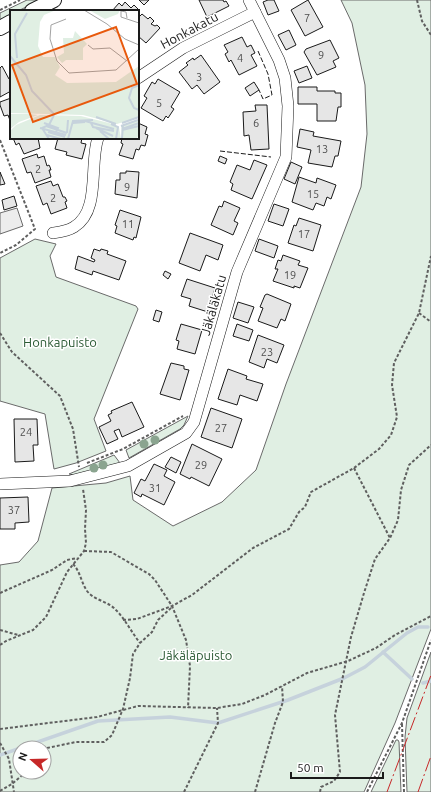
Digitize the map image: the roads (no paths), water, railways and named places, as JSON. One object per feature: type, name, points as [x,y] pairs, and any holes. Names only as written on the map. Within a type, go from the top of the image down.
[{"type":"street","points":[[34,10],[54,0]]},
{"type":"street","name":"Jäkäläkatu","points":[[0,484],[47,483],[82,479],[128,466],[186,433],[194,422],[237,272],[286,157],[288,106],[286,78],[250,0]]},
{"type":"street","name":"Honkakatu","points":[[139,77],[182,48],[255,12]]},
{"type":"street","points":[[0,28],[10,23]]},
{"type":"street","points":[[53,233],[76,226],[88,208],[92,190],[94,151],[98,139]]},
{"type":"waterway","points":[[0,755],[98,721],[170,717],[218,723],[288,700],[344,678],[365,667],[407,633],[418,627],[428,627]]},
{"type":"waterway","points":[[383,652],[412,679]]},
{"type":"waterway","points":[[423,683],[431,681]]},
{"type":"park label","name":"Honkapuisto","points":[[60,342]]},
{"type":"park label","name":"Jäkäläpuisto","points":[[196,655]]}]
